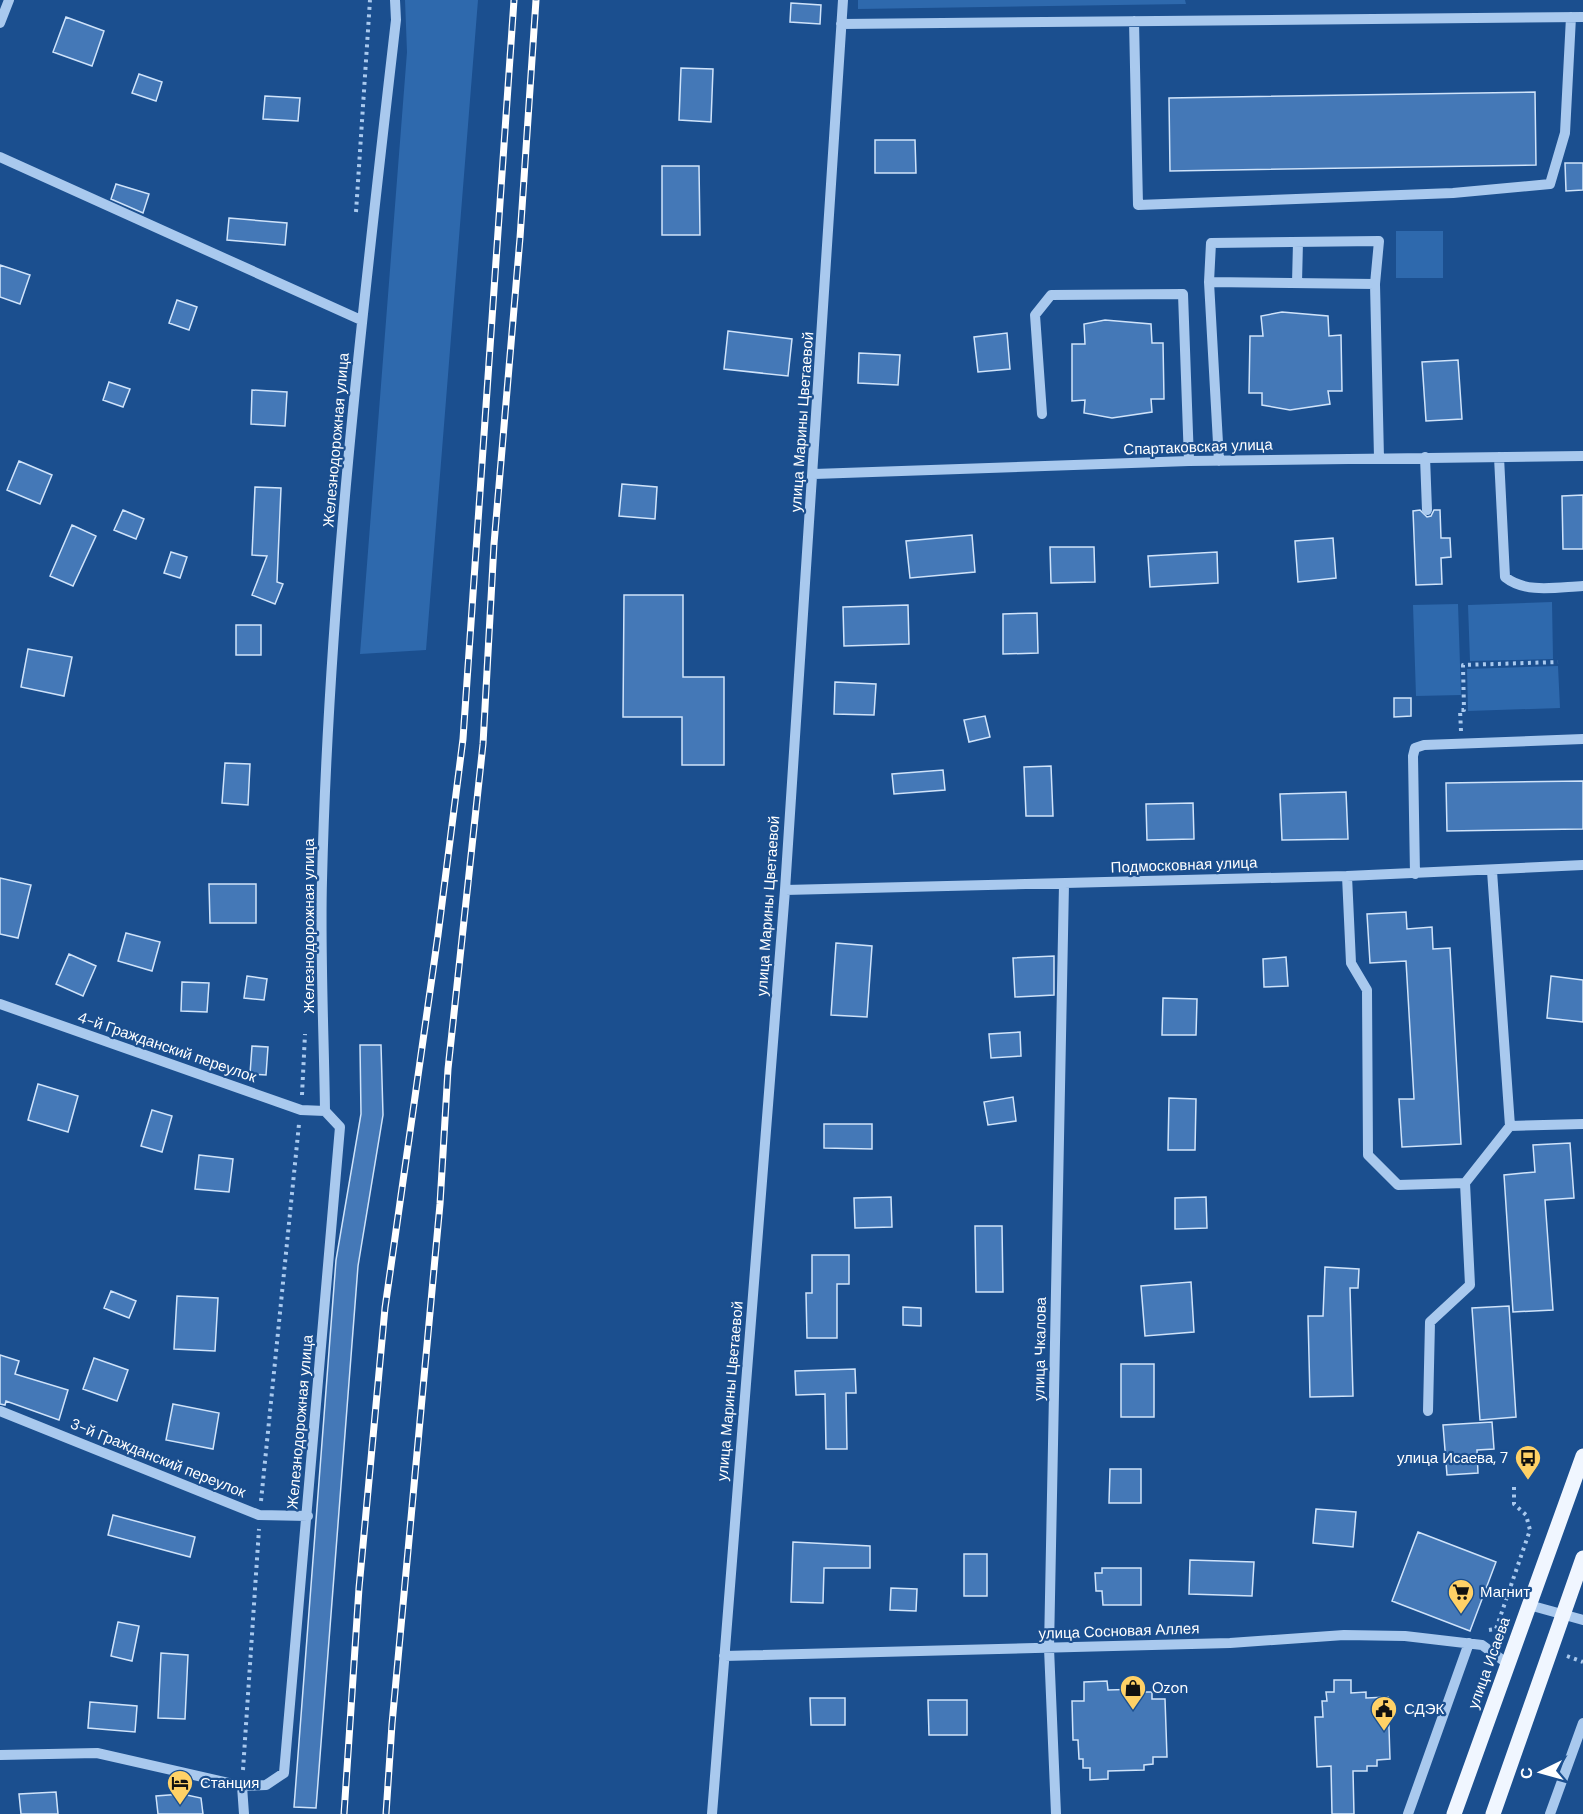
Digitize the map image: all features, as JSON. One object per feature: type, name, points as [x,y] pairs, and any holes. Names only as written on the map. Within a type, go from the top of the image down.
[{"type":"main road","name":"улица Исаева","points":[[1454,1814],[1583,1456]]},
{"type":"main road","points":[[1493,1814],[1583,1558]]},
{"type":"street","points":[[0,23],[9,0]]},
{"type":"street","name":"Железнодорожная улица","points":[[242,1786],[266,1785],[284,1773],[308,1516],[340,1127],[325,1111],[323,869],[333,661],[361,320],[396,20],[395,0]]},
{"type":"street","name":"улица Марины Цветаевой","points":[[712,1814],[785,890],[814,474],[843,0]]},
{"type":"street","points":[[841,24],[1134,21],[1577,17],[1565,133],[1550,184],[1453,193],[1138,205],[1134,21]]},
{"type":"street","points":[[0,157],[361,320]]},
{"type":"street","points":[[1219,461],[1209,282],[1211,243],[1379,241],[1376,284],[1379,458]]},
{"type":"street","points":[[1297,283],[1298,242]]},
{"type":"street","points":[[1209,282],[1376,284]]},
{"type":"street","points":[[1042,414],[1035,315],[1051,296],[1183,294],[1189,461]]},
{"type":"street","name":"Спартаковская улица","points":[[814,474],[1189,461],[1583,456]]},
{"type":"street","points":[[1425,457],[1426,510]]},
{"type":"street","points":[[1499,457],[1505,577],[1515,584],[1529,588],[1583,586]]},
{"type":"street","points":[[1415,874],[1413,756],[1415,748],[1424,744],[1583,739]]},
{"type":"street","name":"Подмосковная улица","points":[[785,890],[1415,874],[1583,865]]},
{"type":"street","points":[[1428,1411],[1430,1322],[1470,1285],[1465,1183],[1510,1126],[1492,871]]},
{"type":"street","points":[[1347,876],[1351,963],[1367,990],[1368,1155],[1398,1185],[1465,1183]]},
{"type":"street","name":"улица Чкалова","points":[[1056,1814],[1049,1648],[1064,884]]},
{"type":"street","name":"4-й Гражданский переулок","points":[[0,1004],[301,1110],[325,1111]]},
{"type":"street","points":[[1510,1126],[1583,1124]]},
{"type":"street","name":"3-й Гражданский переулок","points":[[0,1411],[260,1515],[308,1516]]},
{"type":"street","points":[[1529,1605],[1583,1620]]},
{"type":"street","name":"улица Сосновая Аллея","points":[[724,1656],[1230,1642],[1344,1635],[1405,1636],[1482,1645],[1508,1664]]},
{"type":"street","points":[[1408,1814],[1466,1643]]},
{"type":"street","points":[[1550,1814],[1583,1723]]},
{"type":"street","points":[[0,1755],[97,1753],[242,1786],[244,1814]]},
{"type":"path","points":[[1461,743],[1460,710],[1464,710],[1463,665],[1558,662]]},
{"type":"path","points":[[1466,1643],[1474,1632],[1496,1629],[1530,1530],[1526,1515],[1514,1504],[1514,1486]]},
{"type":"shaded area","points":[[405,0],[478,0],[426,650],[360,654],[407,52]]},
{"type":"shaded area","points":[[858,0],[1185,0],[1186,4],[858,9]]},
{"type":"shaded area","points":[[1396,231],[1443,231],[1443,278],[1396,278]]},
{"type":"shaded area","points":[[1552,602],[1553,659],[1470,661],[1468,605]]},
{"type":"shaded area","points":[[1458,604],[1461,695],[1416,696],[1413,605]]},
{"type":"shaded area","points":[[1558,666],[1560,708],[1468,711],[1467,669]]},
{"type":"building","points":[[791,3],[821,5],[820,24],[790,22]]},
{"type":"building","points":[[66,17],[104,31],[92,66],[53,52]]},
{"type":"building","points":[[681,68],[713,69],[711,122],[679,120]]},
{"type":"building","points":[[139,74],[162,82],[156,101],[132,93]]},
{"type":"building","points":[[1535,92],[1536,165],[1170,171],[1169,98]]},
{"type":"building","points":[[265,96],[300,98],[298,121],[263,119]]},
{"type":"building","points":[[875,140],[915,140],[916,173],[875,173]]},
{"type":"building","points":[[1565,163],[1583,163],[1583,190],[1566,191]]},
{"type":"building","points":[[662,166],[699,166],[700,235],[662,235]]},
{"type":"building","points":[[116,184],[149,194],[143,213],[111,199]]},
{"type":"building","points":[[229,218],[287,223],[285,245],[227,240]]},
{"type":"building","points":[[0,265],[30,275],[20,304],[0,297]]},
{"type":"building","points":[[177,300],[197,307],[189,330],[169,323]]},
{"type":"building","points":[[1282,312],[1328,316],[1329,336],[1341,335],[1342,391],[1328,391],[1330,404],[1290,410],[1262,405],[1262,393],[1249,393],[1250,336],[1263,336],[1261,316]]},
{"type":"building","points":[[1105,320],[1151,324],[1152,343],[1163,343],[1164,399],[1151,399],[1152,412],[1112,418],[1084,413],[1085,400],[1072,401],[1072,344],[1085,344],[1084,324]]},
{"type":"building","points":[[728,331],[792,339],[788,376],[724,369]]},
{"type":"building","points":[[1007,333],[1010,369],[978,372],[974,337]]},
{"type":"building","points":[[859,353],[900,355],[898,385],[858,383]]},
{"type":"building","points":[[1458,360],[1462,419],[1426,421],[1422,362]]},
{"type":"building","points":[[109,382],[130,389],[123,407],[103,400]]},
{"type":"building","points":[[252,390],[287,392],[285,426],[251,424]]},
{"type":"building","points":[[19,461],[52,475],[40,504],[7,490]]},
{"type":"building","points":[[622,484],[657,487],[655,519],[619,516]]},
{"type":"building","points":[[255,487],[281,488],[277,582],[283,584],[275,604],[252,595],[267,556],[252,555]]},
{"type":"building","points":[[1583,495],[1583,549],[1563,549],[1562,496]]},
{"type":"building","points":[[123,510],[144,519],[136,539],[114,530]]},
{"type":"building","points":[[1420,510],[1427,517],[1431,516],[1434,510],[1440,510],[1441,538],[1450,538],[1451,557],[1441,558],[1442,584],[1416,585],[1413,511]]},
{"type":"building","points":[[72,525],[96,536],[73,586],[50,576]]},
{"type":"building","points":[[972,535],[975,572],[910,578],[906,541]]},
{"type":"building","points":[[1333,538],[1336,578],[1298,582],[1295,541]]},
{"type":"building","points":[[1050,547],[1094,547],[1095,582],[1051,583]]},
{"type":"building","points":[[171,552],[187,557],[180,578],[164,573]]},
{"type":"building","points":[[1217,552],[1218,583],[1150,587],[1148,556]]},
{"type":"building","points":[[624,595],[683,595],[683,677],[724,677],[724,765],[682,765],[682,717],[623,717]]},
{"type":"building","points":[[908,605],[909,644],[844,646],[843,607]]},
{"type":"building","points":[[1037,613],[1038,653],[1003,654],[1003,614]]},
{"type":"building","points":[[236,625],[261,625],[261,655],[236,655]]},
{"type":"building","points":[[28,649],[72,657],[64,696],[21,687]]},
{"type":"building","points":[[835,682],[876,684],[874,715],[834,714]]},
{"type":"building","points":[[1394,698],[1411,698],[1411,716],[1394,717]]},
{"type":"building","points":[[985,716],[990,737],[969,742],[964,720]]},
{"type":"building","points":[[225,763],[250,764],[248,805],[222,803]]},
{"type":"building","points":[[1051,766],[1053,816],[1026,816],[1024,767]]},
{"type":"building","points":[[943,770],[945,790],[894,794],[892,774]]},
{"type":"building","points":[[1583,781],[1583,829],[1447,831],[1446,783]]},
{"type":"building","points":[[1346,792],[1348,839],[1282,840],[1280,794]]},
{"type":"building","points":[[1193,803],[1194,839],[1147,840],[1146,804]]},
{"type":"building","points":[[0,878],[31,885],[18,938],[0,934]]},
{"type":"building","points":[[209,884],[256,884],[256,923],[210,923]]},
{"type":"building","points":[[1406,912],[1407,929],[1432,927],[1433,949],[1450,948],[1461,1144],[1402,1147],[1399,1099],[1414,1099],[1406,961],[1370,963],[1367,914]]},
{"type":"building","points":[[126,933],[160,942],[152,971],[118,961]]},
{"type":"building","points":[[836,943],[872,946],[867,1017],[831,1015]]},
{"type":"building","points":[[69,954],[96,966],[83,996],[56,984]]},
{"type":"building","points":[[1054,956],[1054,995],[1015,997],[1013,958]]},
{"type":"building","points":[[1286,957],[1288,986],[1264,987],[1263,959]]},
{"type":"building","points":[[247,976],[267,979],[264,1000],[244,998]]},
{"type":"building","points":[[1551,976],[1583,980],[1583,1022],[1547,1018]]},
{"type":"building","points":[[182,982],[209,983],[207,1012],[181,1011]]},
{"type":"building","points":[[1163,998],[1197,999],[1196,1035],[1162,1035]]},
{"type":"building","points":[[1020,1032],[1021,1056],[991,1058],[989,1034]]},
{"type":"building","points":[[360,1045],[381,1045],[383,1115],[358,1266],[316,1808],[294,1807],[336,1260],[361,1114]]},
{"type":"building","points":[[252,1046],[268,1047],[266,1075],[250,1074]]},
{"type":"building","points":[[38,1084],[78,1096],[68,1132],[28,1120]]},
{"type":"building","points":[[1013,1097],[1016,1121],[988,1125],[984,1102]]},
{"type":"building","points":[[1169,1098],[1196,1099],[1195,1150],[1168,1150]]},
{"type":"building","points":[[152,1110],[172,1116],[162,1152],[141,1146]]},
{"type":"building","points":[[824,1124],[872,1124],[872,1149],[824,1148]]},
{"type":"building","points":[[1570,1143],[1574,1198],[1545,1200],[1553,1310],[1513,1312],[1504,1175],[1535,1172],[1533,1145]]},
{"type":"building","points":[[199,1155],[233,1159],[229,1192],[195,1189]]},
{"type":"building","points":[[891,1197],[892,1227],[855,1228],[854,1198]]},
{"type":"building","points":[[1206,1197],[1207,1228],[1175,1229],[1175,1198]]},
{"type":"building","points":[[975,1226],[1002,1226],[1003,1292],[976,1292]]},
{"type":"building","points":[[812,1255],[849,1255],[849,1284],[837,1284],[837,1338],[807,1338],[806,1293],[812,1293]]},
{"type":"building","points":[[1325,1267],[1359,1269],[1358,1288],[1350,1288],[1353,1396],[1310,1397],[1308,1316],[1323,1316]]},
{"type":"building","points":[[1191,1282],[1194,1332],[1145,1336],[1141,1286]]},
{"type":"building","points":[[111,1291],[136,1301],[129,1318],[104,1308]]},
{"type":"building","points":[[177,1296],[218,1298],[215,1351],[174,1349]]},
{"type":"building","points":[[1509,1306],[1516,1417],[1480,1420],[1472,1308]]},
{"type":"building","points":[[903,1307],[921,1308],[921,1326],[903,1325]]},
{"type":"building","points":[[0,1355],[19,1361],[15,1374],[68,1390],[59,1420],[6,1401],[5,1405],[0,1404]]},
{"type":"building","points":[[94,1358],[128,1370],[117,1401],[83,1389]]},
{"type":"building","points":[[1121,1364],[1154,1364],[1154,1417],[1121,1417]]},
{"type":"building","points":[[855,1369],[856,1393],[846,1393],[847,1449],[826,1449],[825,1394],[796,1395],[795,1371]]},
{"type":"building","points":[[173,1404],[219,1413],[213,1449],[166,1440]]},
{"type":"building","points":[[1492,1422],[1494,1449],[1477,1450],[1478,1473],[1447,1475],[1443,1425]]},
{"type":"building","points":[[1110,1469],[1141,1469],[1141,1503],[1109,1503]]},
{"type":"building","points":[[1316,1509],[1356,1512],[1353,1547],[1313,1543]]},
{"type":"building","points":[[113,1515],[195,1537],[190,1557],[108,1535]]},
{"type":"building","points":[[1418,1532],[1496,1562],[1470,1631],[1392,1601]]},
{"type":"building","points":[[793,1542],[870,1546],[870,1568],[824,1568],[823,1603],[791,1602]]},
{"type":"building","points":[[964,1554],[987,1554],[987,1596],[964,1596]]},
{"type":"building","points":[[1190,1560],[1254,1562],[1252,1596],[1189,1594]]},
{"type":"building","points":[[1102,1568],[1141,1568],[1141,1605],[1103,1605],[1102,1591],[1096,1591],[1095,1573],[1102,1573]]},
{"type":"building","points":[[891,1588],[917,1589],[916,1611],[890,1610]]},
{"type":"building","points":[[118,1622],[139,1626],[132,1661],[111,1656]]},
{"type":"building","points":[[161,1653],[188,1655],[185,1719],[158,1718]]},
{"type":"building","points":[[1334,1680],[1351,1680],[1351,1693],[1366,1692],[1366,1698],[1388,1697],[1390,1759],[1377,1760],[1377,1766],[1367,1766],[1367,1771],[1353,1771],[1354,1814],[1332,1814],[1331,1766],[1317,1767],[1315,1717],[1323,1717],[1322,1701],[1327,1701],[1326,1692],[1334,1692]]},
{"type":"building","points":[[1107,1681],[1108,1690],[1143,1689],[1143,1692],[1152,1692],[1152,1699],[1165,1699],[1167,1757],[1153,1757],[1153,1764],[1144,1765],[1144,1770],[1108,1771],[1108,1779],[1090,1780],[1090,1768],[1083,1768],[1083,1759],[1079,1759],[1078,1740],[1073,1740],[1072,1701],[1084,1701],[1084,1682]]},
{"type":"building","points":[[810,1698],[845,1698],[845,1725],[811,1725]]},
{"type":"building","points":[[928,1700],[967,1700],[967,1735],[929,1735]]},
{"type":"building","points":[[90,1702],[137,1706],[135,1732],[88,1728]]},
{"type":"building","points":[[56,1792],[58,1814],[21,1814],[19,1794]]},
{"type":"building","name":"Станция","points":[[182,1794],[201,1798],[203,1814],[158,1814],[156,1796]]},
{"type":"railway","points":[[344,1814],[359,1588],[385,1308],[438,935],[463,739],[514,0]]},
{"type":"railway","points":[[386,1814],[392,1724],[440,1204],[448,1069],[483,744],[494,544],[520,238],[536,0]]},
{"type":"place","name":"улица Исаева, 7","points":[[1528,1481]]},
{"type":"place","name":"Магнит","points":[[1461,1615]]},
{"type":"place","name":"Ozon","points":[[1133,1711]]},
{"type":"place","name":"СДЭК","points":[[1384,1732]]},
{"type":"place","name":"Станция","points":[[180,1806]]}]
